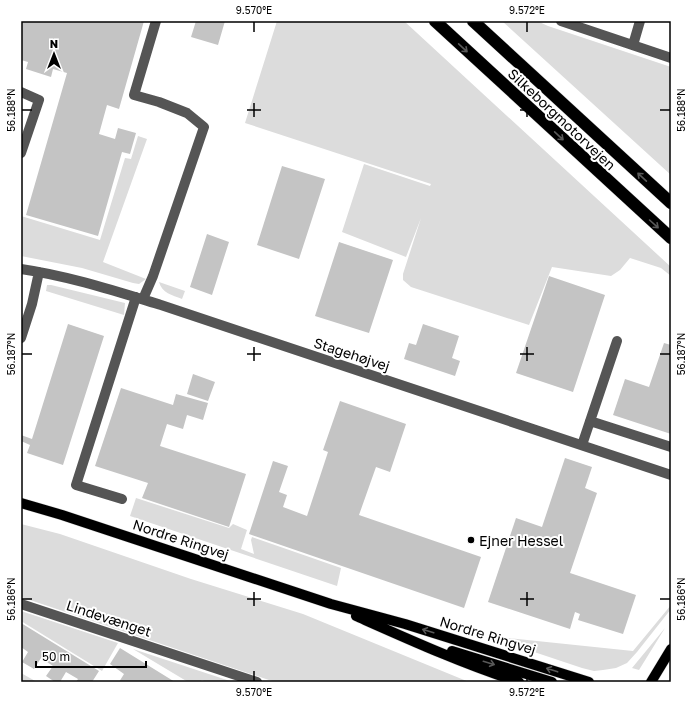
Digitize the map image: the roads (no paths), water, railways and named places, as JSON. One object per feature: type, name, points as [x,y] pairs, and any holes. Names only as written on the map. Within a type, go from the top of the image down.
[{"type":"highway","name":"Silkeborgmotorvejen","points":[[435,21],[671,238]]},
{"type":"highway","name":"Silkeborgmotorvejen","points":[[473,21],[671,203]]},
{"type":"main road","name":"Nordre Ringvej","points":[[21,503],[62,515],[331,604],[405,624],[590,682]]},
{"type":"main road","name":"Nordre Ringvej","points":[[331,604],[398,635],[481,670],[519,682]]},
{"type":"main road","points":[[398,635],[552,682]]},
{"type":"main road","points":[[651,682],[671,649]]},
{"type":"street","points":[[122,499],[76,485],[140,298],[153,276],[204,127],[187,113],[159,102],[134,95],[156,21]]},
{"type":"street","points":[[561,21],[671,58]]},
{"type":"street","points":[[633,45],[640,21]]},
{"type":"street","points":[[21,92],[39,100],[21,153]]},
{"type":"street","name":"Stagehøjvej","points":[[21,269],[93,284],[140,298],[671,475]]},
{"type":"street","points":[[21,338],[32,304],[39,272]]},
{"type":"street","points":[[582,445],[617,342]]},
{"type":"street","points":[[590,421],[671,447]]},
{"type":"street","name":"Lindevænget","points":[[21,604],[257,682]]},
{"type":"place","name":"Ejner Hessel","points":[[471,540]]}]
